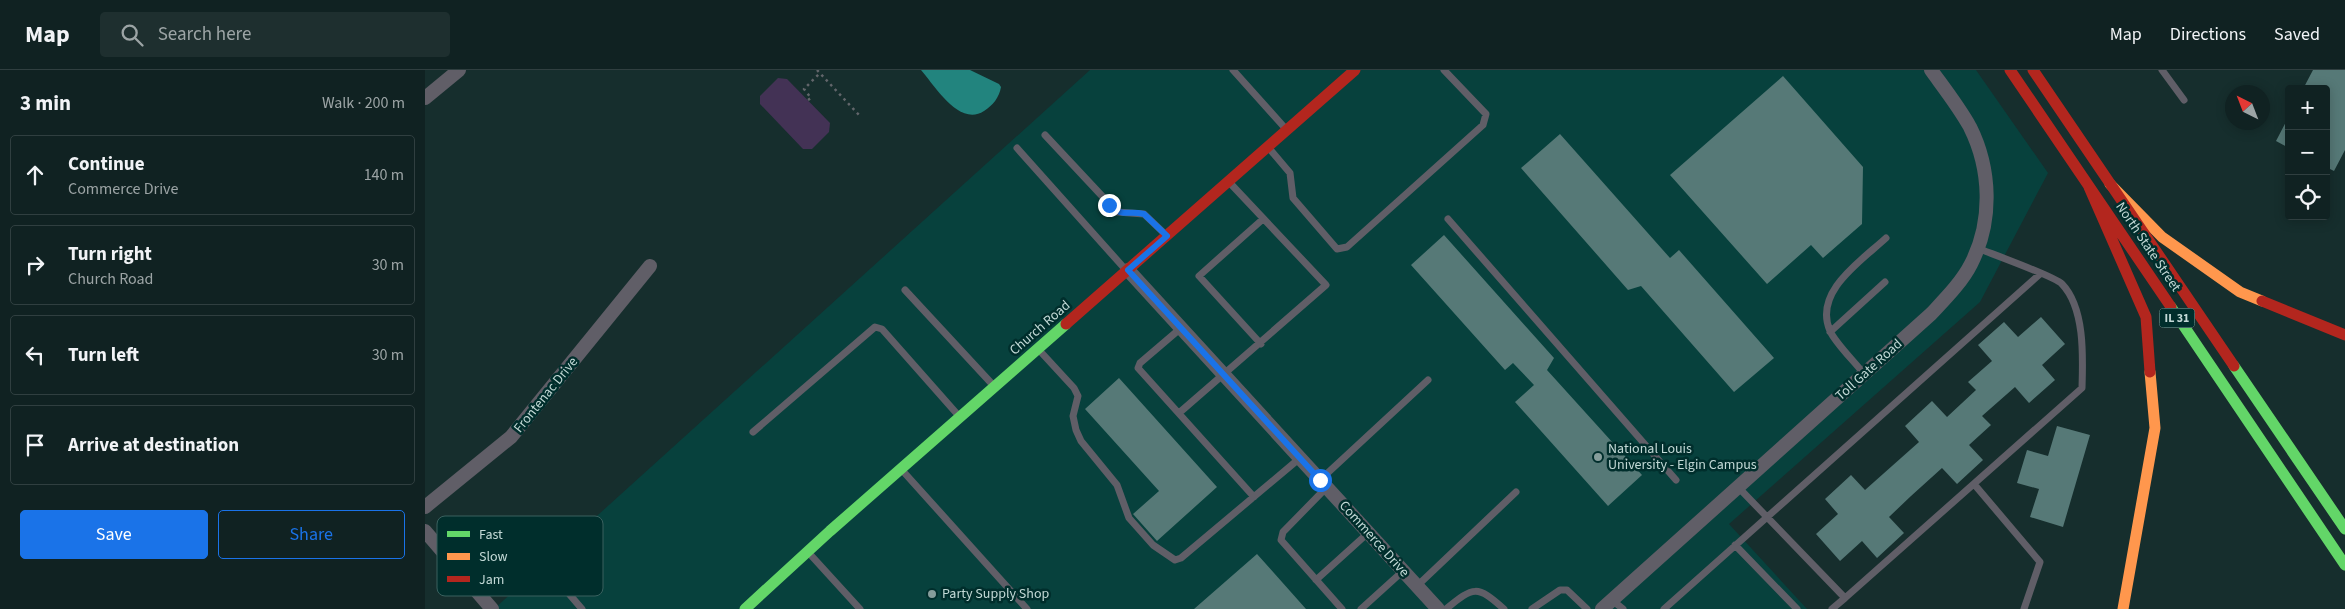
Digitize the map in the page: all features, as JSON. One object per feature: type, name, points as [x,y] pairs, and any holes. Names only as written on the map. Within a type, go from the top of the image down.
[{"type":"main road","name":"Church Road","points":[[745,609],[901,468],[1355,70]]},
{"type":"main road","name":"North State Street","points":[[2010,70],[2345,565]]},
{"type":"main road","name":"North State Street","points":[[2033,70],[2345,529]]},
{"type":"main road","points":[[2110,184],[2161,237],[2240,292],[2345,335]]},
{"type":"main road","points":[[2089,187],[2147,317],[2155,428],[2123,609]]},
{"type":"street","points":[[425,98],[459,70]]},
{"type":"street","name":"Toll Gate Road","points":[[1612,606],[1738,487],[1931,314],[1971,263],[1983,228],[1988,192],[1982,160],[1970,127],[1931,70]]},
{"type":"street","name":"Frontenac Drive","points":[[425,507],[511,437],[650,266]]},
{"type":"street","name":"Commerce Drive","points":[[1127,270],[1438,609]]},
{"type":"street","points":[[425,531],[437,545]]},
{"type":"street","points":[[481,596],[492,609]]},
{"type":"lane","points":[[1233,70],[1287,130]]},
{"type":"lane","points":[[1268,147],[1290,173],[1293,198],[1337,250],[1347,247],[1483,124],[1486,114],[1444,70]]},
{"type":"lane","points":[[2162,70],[2184,100]]},
{"type":"lane","points":[[1045,135],[1117,212],[1144,214],[1167,236]]},
{"type":"lane","points":[[1017,148],[1127,270]]},
{"type":"lane","points":[[1179,414],[1326,285],[1228,182]]},
{"type":"lane","points":[[1261,344],[1199,276],[1263,219]]},
{"type":"lane","points":[[1448,219],[1676,480]]},
{"type":"lane","points":[[1864,374],[1830,332],[1826,314],[1836,285],[1886,238]]},
{"type":"lane","points":[[1832,609],[2082,388],[2083,356],[2075,303],[2061,283],[1977,248]]},
{"type":"lane","points":[[1664,609],[2040,274]]},
{"type":"lane","points":[[1830,332],[1885,282]]},
{"type":"lane","points":[[905,290],[995,387]]},
{"type":"lane","points":[[753,432],[875,327],[882,329],[960,417]]},
{"type":"lane","points":[[1181,328],[1140,363],[1138,368],[1254,497]]},
{"type":"lane","points":[[1038,349],[1074,388],[1078,396],[1073,416],[1076,430],[1081,441],[1117,485],[1129,518],[1153,545],[1175,560],[1181,558],[1300,458]]},
{"type":"lane","points":[[1342,609],[1281,540],[1283,532],[1323,483],[1428,380]]},
{"type":"lane","points":[[901,468],[1027,609]]},
{"type":"lane","points":[[1974,484],[2040,562],[2024,609]]},
{"type":"lane","points":[[1738,487],[1845,598]]},
{"type":"lane","points":[[1417,586],[1516,492]]},
{"type":"lane","points":[[1316,580],[1368,532]]},
{"type":"lane","points":[[1735,546],[1797,609]]},
{"type":"lane","points":[[808,552],[861,609]]},
{"type":"lane","points":[[1361,609],[1403,571]]},
{"type":"lane","points":[[1532,609],[1560,590],[1567,590],[1587,609]]},
{"type":"lane","points":[[1446,609],[1464,594],[1474,591],[1485,592],[1504,609]]},
{"type":"lane","points":[[570,596],[582,609]]},
{"type":"path","points":[[817,70],[860,116]]},
{"type":"path","points":[[808,100],[811,98],[804,89],[820,73]]},
{"type":"shaded area","points":[[1090,70],[1976,70],[2048,173],[1980,302],[1729,524],[1807,609],[494,609],[508,596],[603,596],[603,516],[597,516]]},
{"type":"shaded area","points":[[778,78],[787,79],[830,123],[829,132],[812,149],[803,149],[760,104],[760,96]]},
{"type":"water","points":[[921,70],[970,70],[999,84],[1001,87],[999,95],[984,111],[966,114],[948,103]]},
{"type":"building","points":[[2313,70],[2345,70],[2345,150],[2334,171],[2330,169],[2330,85],[2305,85]]},
{"type":"building","points":[[1783,76],[1863,167],[1862,224],[1823,258],[1811,245],[1767,284],[1670,175]]},
{"type":"building","points":[[2285,124],[2285,146],[2276,141]]},
{"type":"building","points":[[1560,134],[1670,258],[1679,250],[1774,358],[1734,392],[1641,286],[1628,290],[1521,168]]},
{"type":"building","points":[[1444,235],[1554,358],[1547,370],[1642,475],[1608,506],[1515,402],[1534,385],[1513,363],[1505,370],[1411,265]]},
{"type":"building","points":[[2041,317],[2065,344],[2042,365],[2055,380],[2029,403],[2015,387],[1982,416],[1991,425],[1969,445],[1983,460],[1957,484],[1942,468],[1911,496],[1889,517],[1904,533],[1877,558],[1862,541],[1840,561],[1816,534],[1838,514],[1825,499],[1851,475],[1865,490],[1919,442],[1905,426],[1932,401],[1947,417],[1976,390],[1968,382],[1992,361],[1978,345],[2004,322],[2018,337]]},
{"type":"building","points":[[1119,378],[1217,487],[1157,541],[1133,514],[1159,491],[1085,409]]},
{"type":"building","points":[[2057,426],[2090,435],[2063,527],[2030,517],[2039,489],[2017,483],[2027,450],[2048,456]]},
{"type":"building","points":[[1257,554],[1306,609],[1194,609]]},
{"type":"traffic: fast","points":[[2171,307],[2345,565]]},
{"type":"traffic: fast","points":[[745,609],[830,531],[1066,324]]},
{"type":"traffic: fast","points":[[2234,366],[2345,529]]},
{"type":"traffic: slow","points":[[2110,184],[2162,237],[2240,292],[2262,301]]},
{"type":"traffic: slow","points":[[2123,609],[2155,428],[2150,372]]},
{"type":"traffic: jam","points":[[1066,324],[1355,70]]},
{"type":"traffic: jam","points":[[2010,70],[2171,307]]},
{"type":"traffic: jam","points":[[2033,70],[2234,366]]},
{"type":"traffic: jam","points":[[2089,187],[2146,317],[2150,372]]},
{"type":"traffic: jam","points":[[2262,301],[2345,335]]},
{"type":"place","name":"National Louis University - Elgin Campus","points":[[1598,457]]},
{"type":"place","name":"Party Supply Shop","points":[[932,594]]},
{"type":"route","points":[[1109,205],[1117,212],[1123,214],[1144,214],[1167,236],[1128,270],[1320,480]]}]
